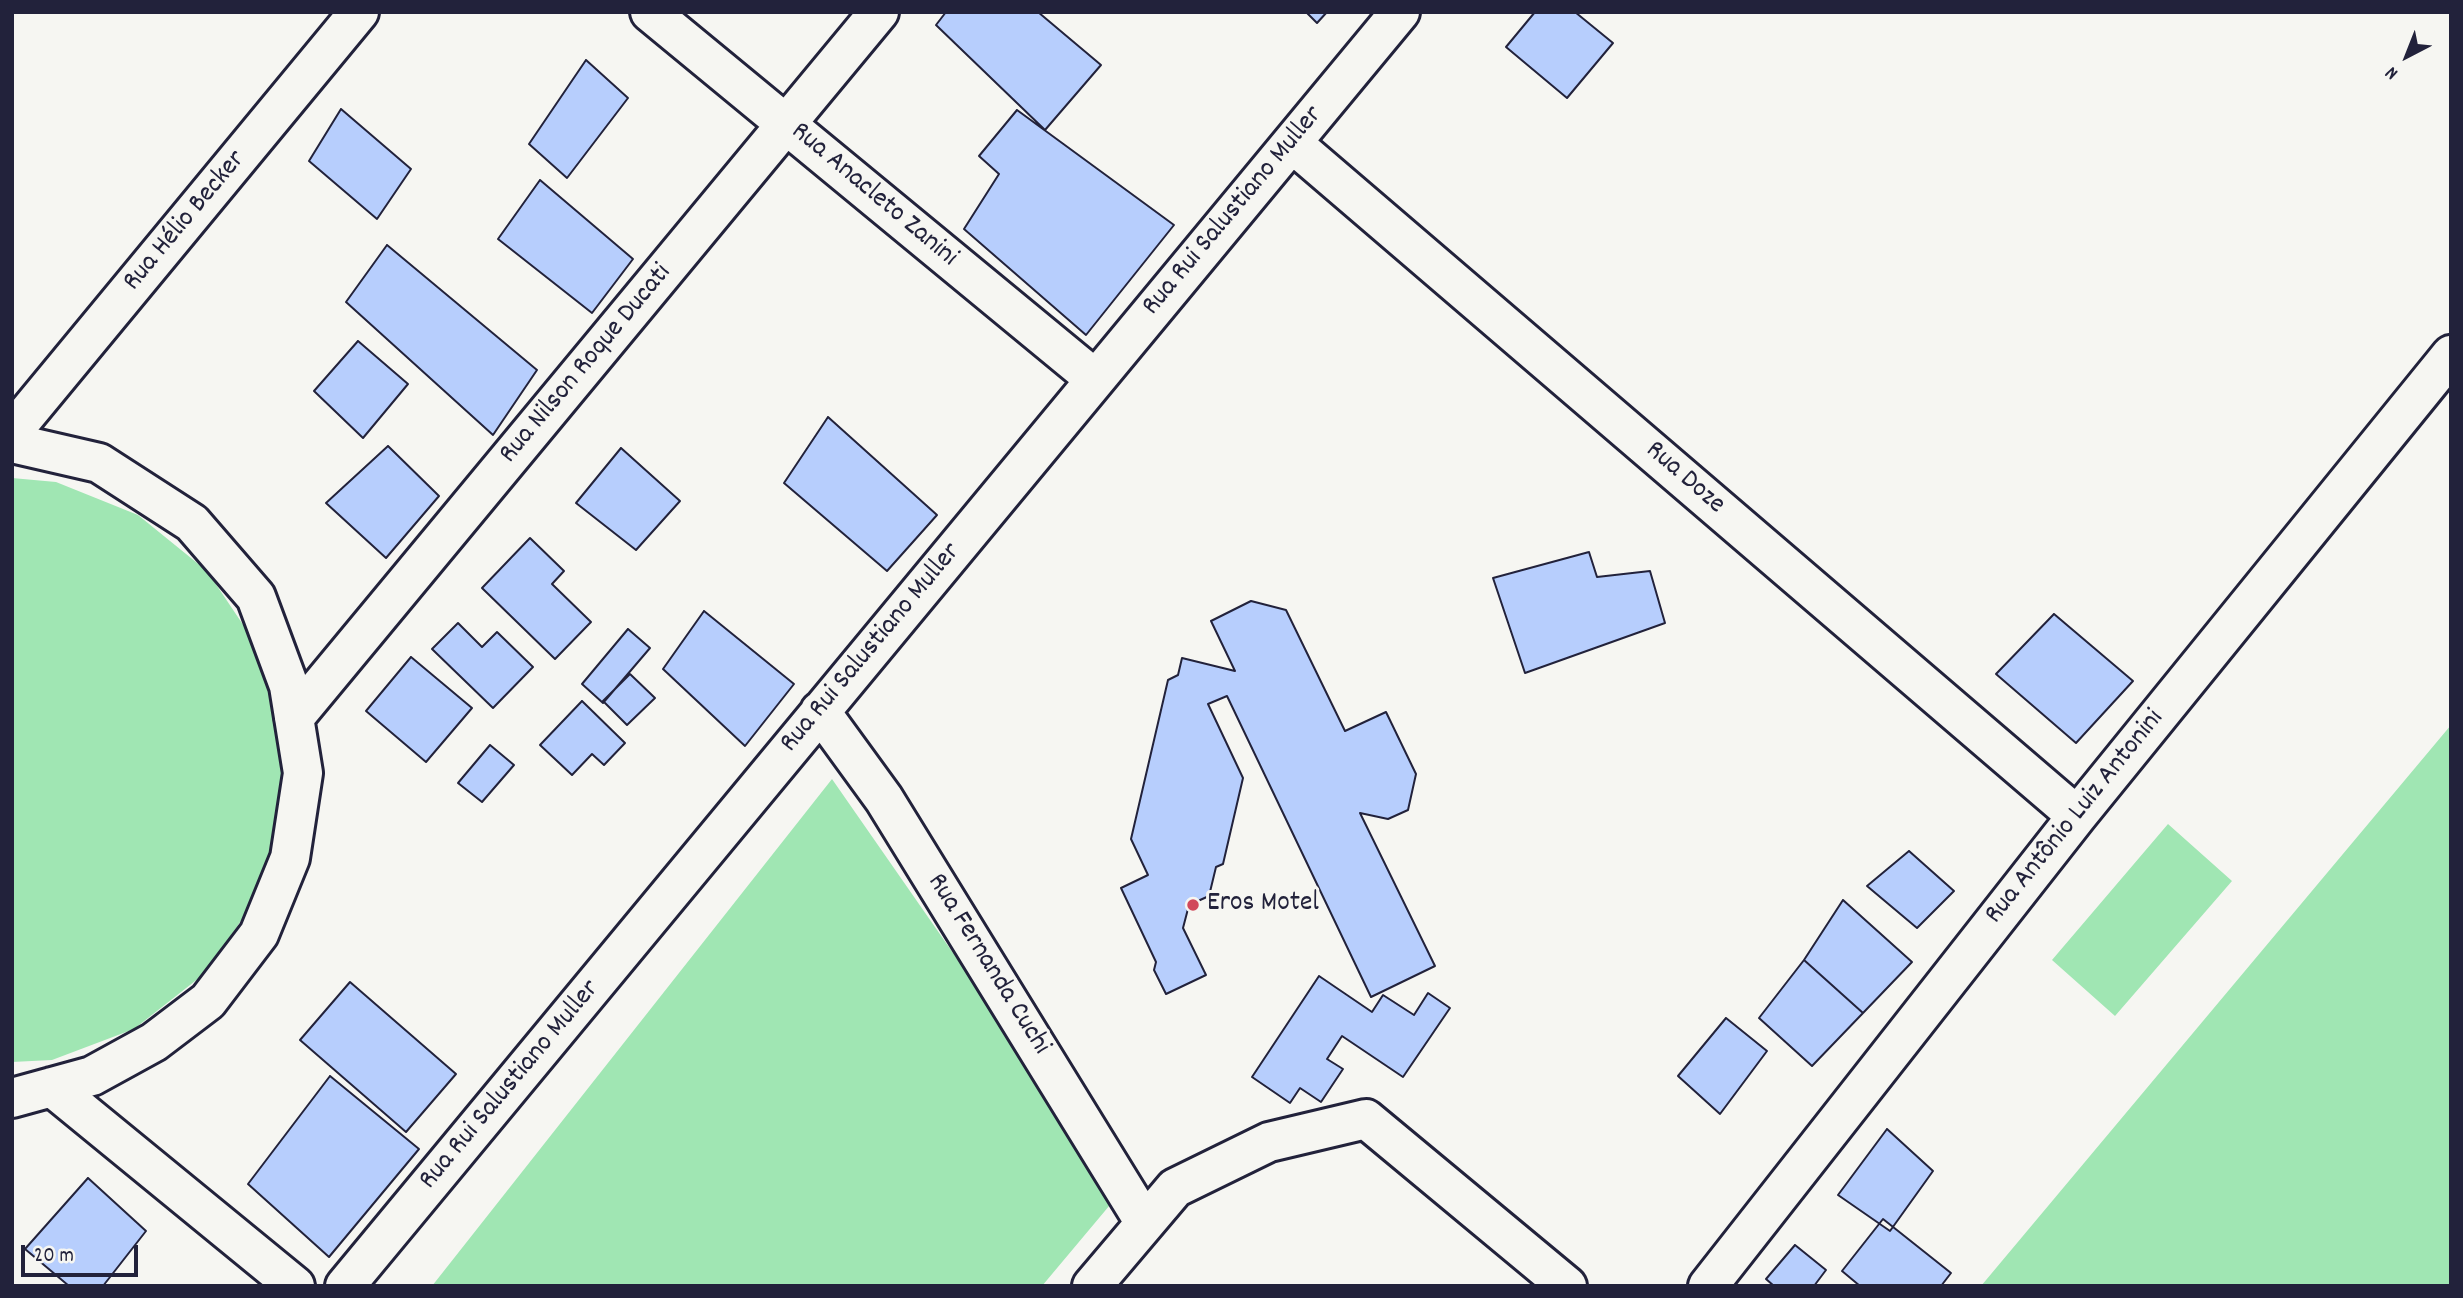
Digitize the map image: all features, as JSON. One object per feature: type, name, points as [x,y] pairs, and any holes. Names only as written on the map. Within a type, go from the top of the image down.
[{"type":"street","name":"Rua Hélio Becker","points":[[12,432],[359,12]]},
{"type":"street","name":"Rua Anacleto Zanini","points":[[650,12],[1095,379]]},
{"type":"street","name":"Rua Nilson Roque Ducati","points":[[295,718],[879,12]]},
{"type":"street","name":"Rua Rui Salustiano Muller","points":[[345,1286],[1400,12]]},
{"type":"street","name":"Rua Doze","points":[[1292,143],[2077,816]]},
{"type":"street","name":"Rua Antônio Luiz Antonini","points":[[1708,1286],[2077,816],[2451,355]]},
{"type":"street","points":[[12,443],[99,463],[192,523],[256,597],[289,686],[303,773],[290,858],[259,934],[208,1001],[154,1042],[92,1076],[12,1098]]},
{"type":"street","name":"Rua Fernanda Cuchi","points":[[820,712],[884,799],[1145,1223]]},
{"type":"street","points":[[52,1087],[295,1286]]},
{"type":"street","points":[[1092,1286],[1175,1188],[1269,1142],[1366,1119],[1567,1286]]},
{"type":"green space","points":[[12,478],[56,482],[138,515],[207,571],[256,644],[281,729],[281,818],[254,902],[204,974],[134,1029],[52,1060],[12,1062]]},
{"type":"green space","points":[[2451,725],[2451,1286],[1981,1286]]},
{"type":"green space","points":[[832,779],[1120,1193],[1042,1286],[432,1286]]},
{"type":"green space","points":[[2168,824],[2232,881],[2115,1016],[2052,960]]},
{"type":"building","points":[[946,12],[1038,12],[1101,65],[1045,130],[936,25]]},
{"type":"building","points":[[1306,12],[1327,12],[1317,23]]},
{"type":"building","points":[[1535,12],[1575,12],[1613,43],[1567,98],[1506,47]]},
{"type":"building","points":[[586,60],[628,98],[567,178],[529,144]]},
{"type":"building","points":[[341,109],[411,169],[377,219],[309,161]]},
{"type":"building","points":[[1017,110],[1174,225],[1086,335],[964,229],[999,174],[979,156]]},
{"type":"building","points":[[540,180],[633,259],[592,313],[498,239]]},
{"type":"building","points":[[387,245],[537,370],[493,435],[346,302]]},
{"type":"building","points":[[358,341],[408,384],[363,438],[314,391]]},
{"type":"building","points":[[828,417],[937,515],[887,571],[784,483]]},
{"type":"building","points":[[388,446],[439,496],[386,558],[326,503]]},
{"type":"building","points":[[621,448],[680,501],[636,550],[576,503]]},
{"type":"building","points":[[530,538],[564,571],[552,584],[591,622],[555,659],[482,588]]},
{"type":"building","points":[[1589,552],[1597,577],[1650,571],[1665,623],[1525,673],[1493,578]]},
{"type":"building","points":[[1251,601],[1286,610],[1345,731],[1386,712],[1416,774],[1408,810],[1388,819],[1360,813],[1435,966],[1371,997],[1227,696],[1208,704],[1243,778],[1223,864],[1216,867],[1209,896],[1189,905],[1183,928],[1206,975],[1166,994],[1154,970],[1156,962],[1121,888],[1148,875],[1131,839],[1168,680],[1178,675],[1182,658],[1235,671],[1211,621]]},
{"type":"building","points":[[704,611],[794,684],[745,746],[663,669]]},
{"type":"building","points":[[2054,614],[2133,681],[2076,743],[1996,674]]},
{"type":"building","points":[[458,623],[482,647],[497,632],[533,667],[493,708],[432,649]]},
{"type":"building","points":[[628,629],[650,648],[603,703],[582,684]]},
{"type":"building","points":[[411,657],[472,708],[426,762],[366,711]]},
{"type":"building","points":[[630,674],[655,698],[627,725],[603,701]]},
{"type":"building","points":[[582,701],[625,743],[604,765],[592,754],[572,775],[540,745]]},
{"type":"building","points":[[490,745],[514,765],[482,802],[458,783]]},
{"type":"building","points":[[1909,851],[1954,891],[1917,928],[1867,886]]},
{"type":"building","points":[[1843,900],[1912,962],[1863,1013],[1804,960]]},
{"type":"building","points":[[1804,960],[1863,1013],[1812,1066],[1759,1018]]},
{"type":"building","points":[[1319,976],[1372,1012],[1383,995],[1414,1015],[1428,993],[1450,1008],[1403,1077],[1342,1036],[1327,1059],[1343,1069],[1321,1102],[1300,1088],[1290,1103],[1252,1077]]},
{"type":"building","points":[[350,982],[456,1074],[406,1132],[300,1040]]},
{"type":"building","points":[[1726,1018],[1767,1051],[1720,1114],[1678,1076]]},
{"type":"building","points":[[330,1076],[419,1149],[329,1257],[248,1184]]},
{"type":"building","points":[[1887,1129],[1933,1171],[1890,1231],[1838,1195]]},
{"type":"building","points":[[88,1178],[146,1231],[103,1286],[69,1286],[25,1249]]},
{"type":"building","points":[[1883,1219],[1951,1273],[1941,1286],[1860,1286],[1842,1271]]},
{"type":"building","points":[[1795,1245],[1826,1270],[1814,1286],[1774,1286],[1766,1279]]},
{"type":"place","name":"Eros Motel","points":[[1193,905]]}]
